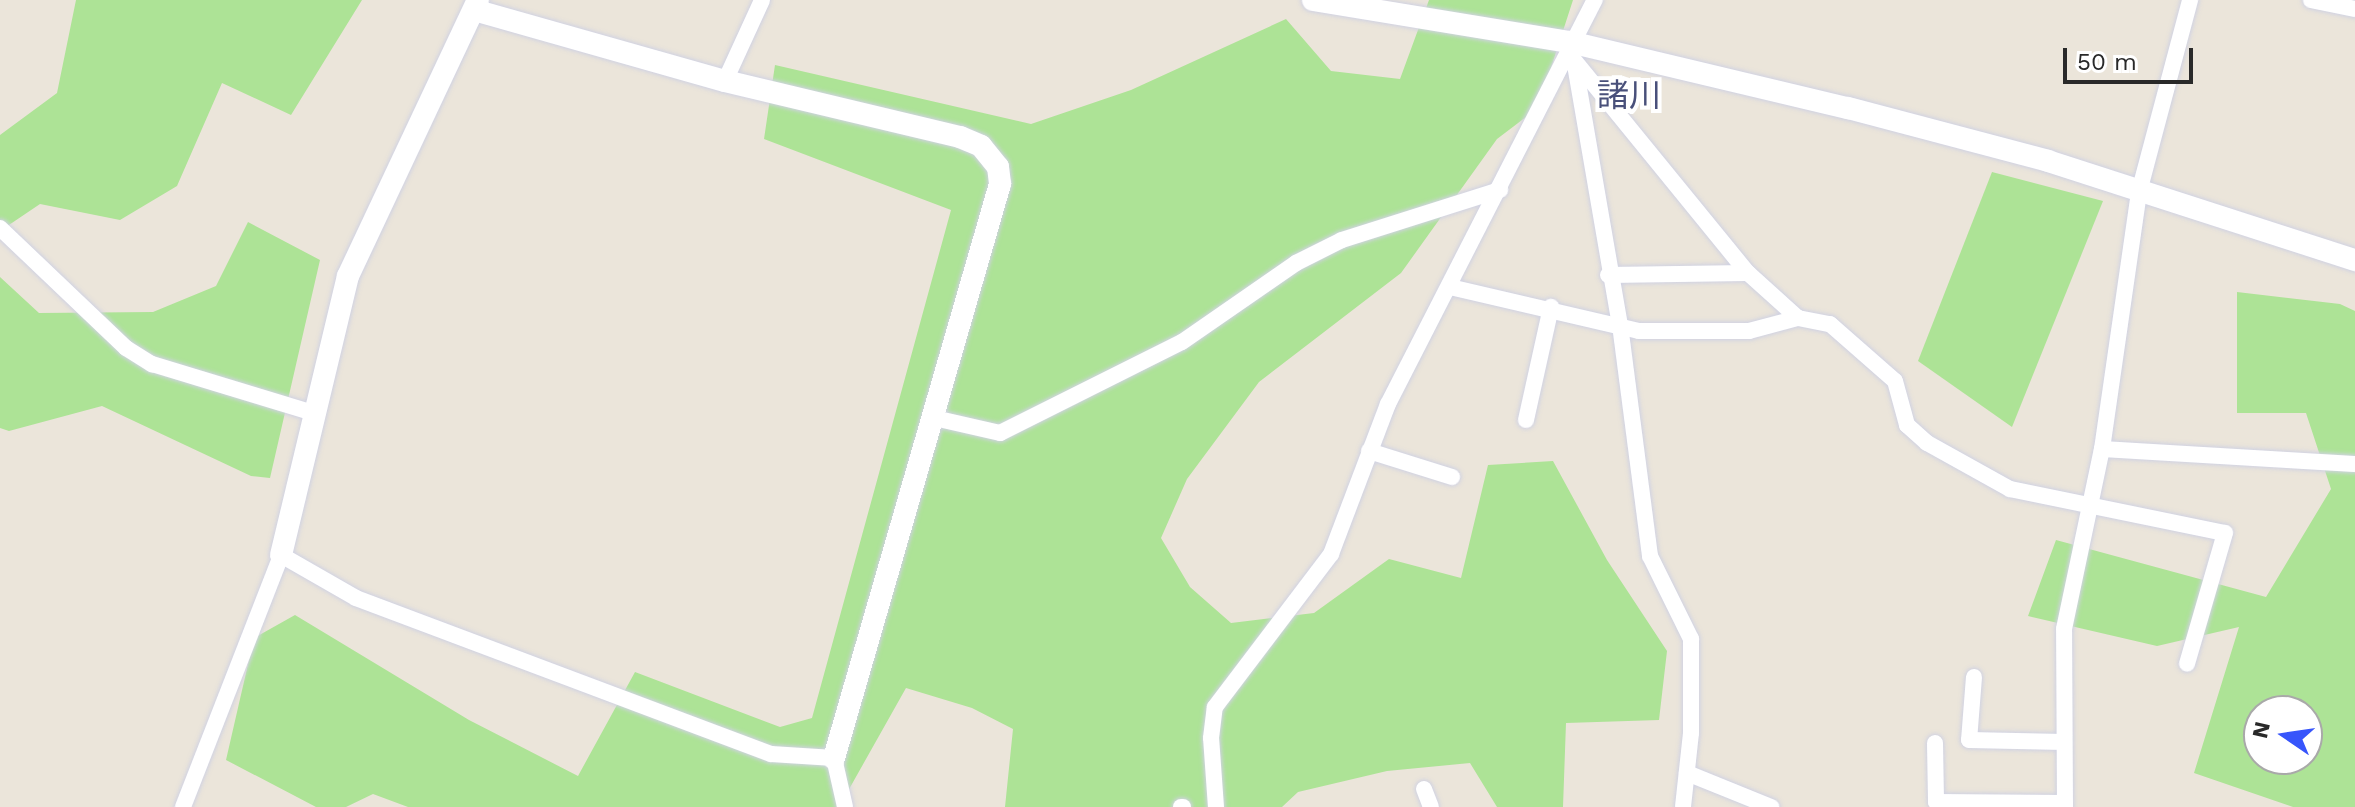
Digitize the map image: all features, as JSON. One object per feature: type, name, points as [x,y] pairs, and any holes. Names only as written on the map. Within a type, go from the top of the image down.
[{"type":"street","points":[[725,81],[762,0]]},
{"type":"street","points":[[1313,0],[1572,51],[2017,153],[2355,260]]},
{"type":"street","points":[[1216,807],[1211,738],[1215,707],[1331,554],[1369,451],[1595,0]]},
{"type":"street","points":[[1935,743],[1936,802],[2065,805],[2064,629],[2102,449],[2139,192],[2190,0]]},
{"type":"street","points":[[2311,0],[2355,9]]},
{"type":"street","points":[[183,807],[281,555],[348,276],[476,5],[725,81],[960,137],[981,146],[998,167],[1000,184],[930,417],[834,758],[845,807]]},
{"type":"street","points":[[1572,51],[1748,273],[1798,318]]},
{"type":"street","points":[[1572,51],[1608,275],[1620,325],[1624,388],[1650,556],[1691,639],[1683,807]]},
{"type":"street","points":[[930,417],[1000,433],[1182,342],[1296,263],[1342,240],[1500,190]]},
{"type":"street","points":[[0,228],[126,348],[152,364],[313,413]]},
{"type":"street","points":[[1608,275],[1748,273]]},
{"type":"street","points":[[1450,287],[1551,307],[1639,331],[1749,331],[1798,318],[1830,324],[1895,381],[1907,425],[1927,443],[2010,489],[2225,533],[2187,664]]},
{"type":"street","points":[[1526,420],[1551,307]]},
{"type":"street","points":[[2102,449],[2355,464]]},
{"type":"street","points":[[1369,451],[1452,477]]},
{"type":"street","points":[[281,555],[356,598],[771,754],[834,758]]},
{"type":"street","points":[[1974,677],[1969,740],[2064,742]]},
{"type":"street","points":[[1687,773],[1771,807]]},
{"type":"street","points":[[1424,789],[1431,807]]},
{"type":"green space","points":[[76,0],[362,0],[291,115],[222,83],[177,186],[120,220],[40,204],[0,231],[0,135],[57,93]]},
{"type":"green space","points":[[1429,0],[1573,0],[1538,108],[1497,139],[1401,273],[1259,382],[1187,479],[1161,538],[1190,587],[1231,623],[1314,613],[1389,559],[1461,578],[1488,465],[1553,461],[1607,560],[1667,651],[1659,720],[1566,723],[1563,807],[1497,807],[1470,763],[1387,771],[1298,792],[1282,807],[1005,807],[1013,729],[972,708],[906,688],[839,807],[408,807],[373,794],[346,807],[316,807],[226,760],[254,638],[295,615],[469,720],[578,776],[635,672],[780,727],[812,718],[951,210],[764,139],[775,65],[1031,124],[1131,90],[1286,19],[1331,71],[1400,79]]},
{"type":"green space","points":[[1992,172],[2103,201],[2012,427],[1918,361]]},
{"type":"green space","points":[[248,222],[320,260],[270,478],[251,476],[102,406],[9,431],[0,428],[0,277],[39,313],[153,312],[216,286]]},
{"type":"green space","points":[[2237,292],[2340,304],[2355,311],[2355,807],[2293,807],[2194,773],[2239,627],[2157,646],[2028,616],[2056,540],[2266,597],[2331,489],[2306,413],[2237,413]]},
{"type":"district","name":"諸川","points":[[1629,95]]}]
